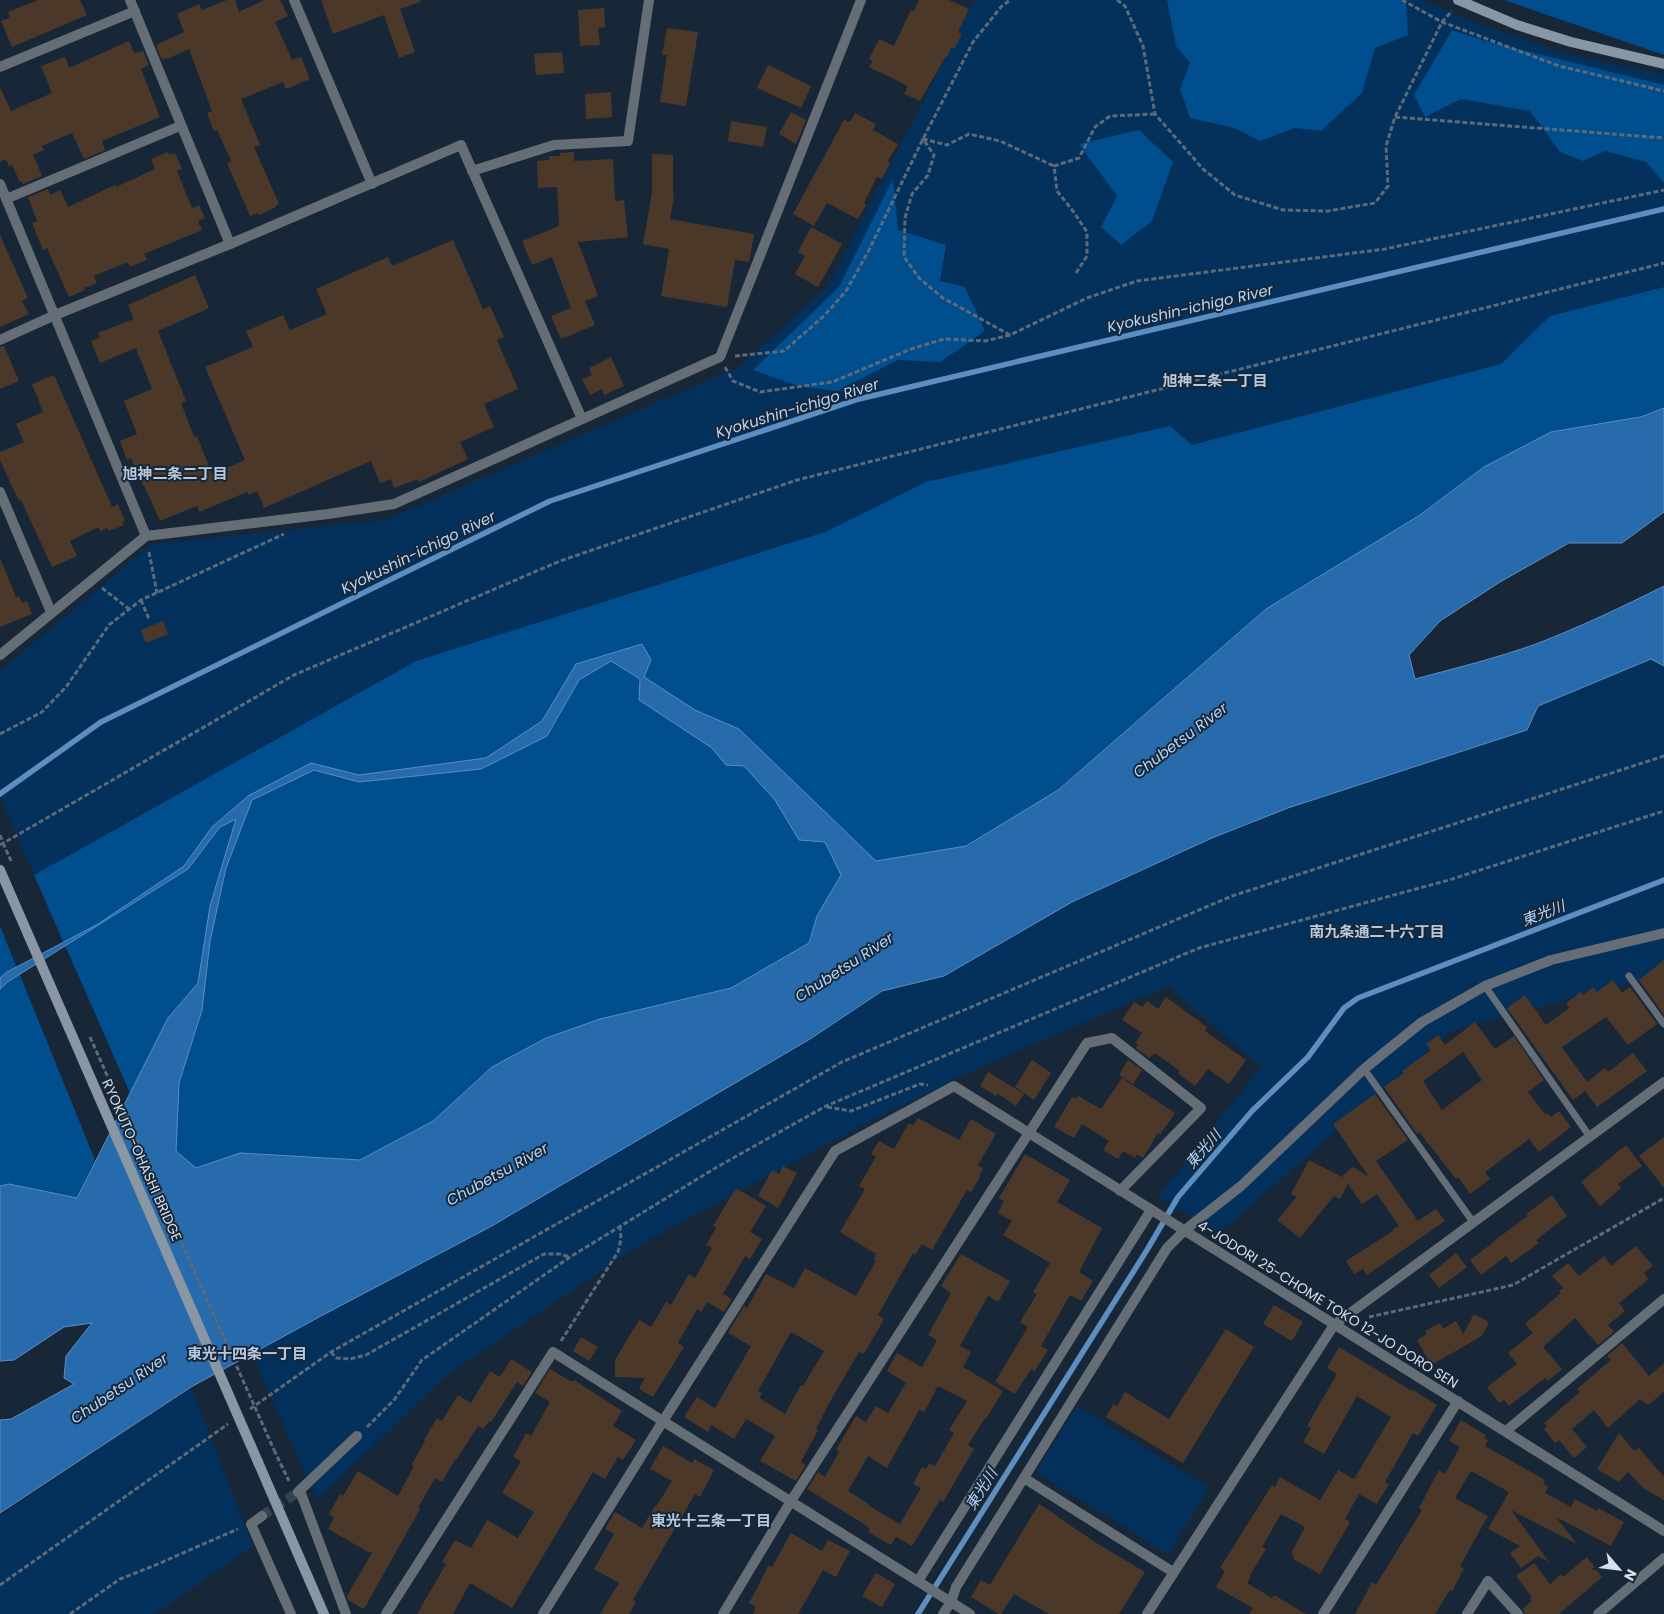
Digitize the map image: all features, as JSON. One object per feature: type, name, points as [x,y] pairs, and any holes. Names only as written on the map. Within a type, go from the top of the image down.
[{"type":"main road","points":[[1459,1],[1517,25],[1571,42],[1664,64]]},
{"type":"main road","name":"RYOKUTO-OHASHI BRIDGE","points":[[0,870],[324,1614]]},
{"type":"street","points":[[130,0],[180,126],[230,244]]},
{"type":"street","points":[[294,0],[372,184]]},
{"type":"street","points":[[472,171],[554,145],[628,141],[649,0]]},
{"type":"street","points":[[0,654],[146,536],[394,504],[720,357],[861,0]]},
{"type":"street","points":[[0,67],[135,11]]},
{"type":"street","points":[[6,199],[180,126]]},
{"type":"street","points":[[0,340],[55,315],[230,244],[461,145],[582,419]]},
{"type":"street","points":[[0,184],[146,536]]},
{"type":"street","points":[[0,492],[51,612]]},
{"type":"street","points":[[543,1614],[835,1151],[954,1086],[1154,1213],[1185,1230],[1240,1186],[1364,1069],[1422,1022],[1485,986],[1551,960],[1664,933]]},
{"type":"street","points":[[723,1614],[791,1501],[1087,1043],[1112,1038],[1201,1108],[1120,1191]]},
{"type":"street","points":[[1146,1614],[1334,1325],[1664,1082]]},
{"type":"street","points":[[921,1584],[1154,1213]]},
{"type":"street","name":"4-JODORI 25-CHOME TOKO 12-JO DORO SEN","points":[[943,1614],[951,1602],[956,1587],[1167,1248],[1185,1230],[1664,1531]]},
{"type":"street","points":[[1506,1431],[1664,1299]]},
{"type":"street","points":[[386,1614],[554,1352],[970,1614]]},
{"type":"street","points":[[1323,1614],[1458,1401]]},
{"type":"street","points":[[346,1614],[299,1492],[357,1436]]},
{"type":"street","points":[[1024,1478],[1173,1572]]},
{"type":"street","points":[[262,1516],[251,1524],[291,1614]]},
{"type":"street","points":[[1598,1614],[1664,1558]]},
{"type":"street","points":[[1467,1614],[1488,1581],[1518,1614]]},
{"type":"lane","points":[[1629,976],[1664,1024]]},
{"type":"lane","points":[[1485,986],[1590,1137]]},
{"type":"lane","points":[[1364,1069],[1473,1222]]},
{"type":"path","points":[[1010,0],[1001,7],[973,42],[868,252],[846,291],[825,315],[784,351],[720,357],[733,381],[760,392],[832,382],[911,349],[944,339],[985,341],[1010,336],[1088,298],[1137,281],[1385,249],[1664,190]]},
{"type":"path","points":[[1117,0],[1125,6],[1143,46],[1155,114],[1203,170],[1235,195],[1283,210],[1328,211],[1375,203],[1388,186],[1386,146],[1395,117],[1442,22],[1459,1]]},
{"type":"path","points":[[1402,0],[1442,22],[1560,66],[1664,91]]},
{"type":"path","points":[[923,139],[947,145],[969,134],[1000,141],[1054,166],[1079,158],[1095,127],[1110,116],[1155,114]]},
{"type":"path","points":[[1395,117],[1664,138]]},
{"type":"path","points":[[923,139],[934,155],[928,175],[912,194],[905,218],[904,257],[920,279],[944,298],[1010,336]]},
{"type":"path","points":[[1054,166],[1056,191],[1087,232],[1087,256],[1076,273]]},
{"type":"path","points":[[2,844],[294,675],[560,561],[797,480],[1664,263]]},
{"type":"path","points":[[0,734],[42,712],[66,687],[109,625],[141,600],[292,531]]},
{"type":"path","points":[[146,536],[156,593]]},
{"type":"path","points":[[92,580],[129,610]]},
{"type":"path","points":[[141,600],[149,619]]},
{"type":"path","points":[[242,1414],[331,1352],[842,1062],[1232,896],[1664,756]]},
{"type":"path","points":[[357,1436],[394,1400],[422,1360],[570,1257],[620,1225],[717,1167],[826,1106],[1199,948],[1449,880],[1664,811]]},
{"type":"path","points":[[0,835],[2,844],[12,861]]},
{"type":"path","points":[[89,1034],[290,1483]]},
{"type":"path","points":[[826,1106],[851,1111],[920,1084],[929,1085]]},
{"type":"path","points":[[1362,1318],[1513,1285],[1664,1198]]},
{"type":"path","points":[[554,1352],[618,1252],[621,1239],[620,1225]]},
{"type":"path","points":[[331,1352],[336,1358],[343,1359],[366,1355],[544,1254],[560,1254],[570,1257]]},
{"type":"path","points":[[0,1585],[234,1420]]},
{"type":"path","points":[[70,1614],[120,1579],[251,1524]]},
{"type":"shaded area","points":[[975,0],[1422,0],[1478,24],[1566,54],[1664,75],[1664,287],[1550,316],[1501,364],[1192,446],[926,482],[825,532],[416,661],[34,875],[0,793],[0,671],[152,544],[386,520],[739,367],[828,286]]},
{"type":"shaded area","points":[[1167,0],[1400,0],[1406,2],[1408,35],[1375,48],[1362,93],[1321,131],[1295,128],[1260,141],[1235,128],[1190,118],[1180,89],[1190,63],[1176,46]]},
{"type":"shaded area","points":[[1504,0],[1664,0],[1664,55]]},
{"type":"shaded area","points":[[1452,30],[1482,40],[1664,85],[1664,183],[1646,162],[1605,151],[1583,161],[1560,152],[1530,111],[1461,99],[1425,117],[1414,95]]},
{"type":"shaded area","points":[[1139,130],[1173,162],[1152,221],[1121,245],[1101,227],[1117,196],[1079,144]]},
{"type":"shaded area","points":[[893,179],[898,230],[946,245],[940,281],[965,287],[985,331],[940,362],[898,360],[837,391],[798,386],[753,370],[839,287]]},
{"type":"shaded area","points":[[1664,287],[1664,408],[1484,467],[1420,515],[1266,609],[1057,790],[966,846],[876,861],[817,915],[809,943],[731,988],[600,1019],[546,1038],[492,1067],[433,1121],[360,1160],[240,1153],[196,1168],[176,1151],[179,1083],[202,1010],[205,983],[198,983],[168,1018],[130,1093],[34,875],[416,661],[825,532],[926,482],[1170,426],[1192,445],[1501,364],[1550,316]]},
{"type":"shaded area","points":[[1651,659],[1664,666],[1664,974],[1451,1031],[1218,1234],[1158,1196],[1261,1067],[1168,986],[961,1076],[836,1139],[636,1247],[445,1377],[317,1500],[252,1354],[490,1227],[810,1039],[882,991],[944,976],[1072,902],[1212,838],[1288,808],[1527,730],[1538,706]]},
{"type":"shaded area","points":[[0,926],[95,1160],[77,1198],[10,1184],[0,1186]]},
{"type":"shaded area","points":[[191,1387],[253,1546],[155,1614],[0,1614],[0,1516]]},
{"type":"shaded area","points":[[1077,1406],[1209,1488],[1168,1554],[1036,1472]]},
{"type":"water","name":"Chubetsu River","points":[[1664,408],[1664,512],[1622,543],[1569,543],[1500,582],[1440,621],[1409,655],[1415,679],[1461,667],[1536,644],[1664,586],[1664,666],[1651,659],[1538,706],[1527,730],[1288,808],[1212,838],[1072,902],[944,976],[882,991],[810,1039],[490,1227],[191,1387],[0,1513],[0,1420],[11,1419],[74,1384],[64,1378],[66,1356],[92,1323],[64,1327],[14,1360],[0,1361],[0,1186],[9,1184],[77,1198],[168,1018],[198,983],[210,906],[236,819],[220,827],[188,869],[9,981],[0,989],[0,978],[7,972],[98,924],[184,866],[212,827],[248,796],[311,763],[359,775],[486,758],[542,721],[576,664],[642,644],[651,660],[644,677],[695,710],[739,729],[876,861],[966,846],[1058,790],[1266,609],[1420,515],[1484,467],[1551,432],[1640,417]],"holes":[[[611,661],[640,679],[639,700],[712,748],[726,765],[744,766],[775,800],[799,840],[825,842],[841,875],[817,916],[809,943],[731,988],[600,1019],[546,1038],[492,1067],[433,1121],[360,1160],[240,1153],[196,1168],[176,1151],[179,1083],[202,1010],[210,941],[226,868],[252,800],[314,770],[359,782],[481,769],[547,736],[579,680]]]},
{"type":"building","points":[[38,0],[80,0],[87,15],[12,47],[1,21],[10,18],[8,12]]},
{"type":"building","points":[[227,0],[235,0],[239,12],[264,0],[280,0],[288,16],[275,22],[292,60],[301,57],[310,79],[286,89],[283,82],[241,99],[260,145],[254,147],[279,204],[259,215],[257,213],[250,216],[227,163],[231,161],[217,130],[214,131],[207,113],[212,111],[189,49],[162,60],[156,45],[184,32],[177,14],[199,4],[202,10]]},
{"type":"building","points":[[321,0],[420,0],[420,2],[400,9],[415,52],[399,58],[384,15],[333,34]]},
{"type":"building","points":[[919,0],[949,0],[969,9],[958,32],[962,34],[954,49],[951,48],[920,101],[904,94],[908,86],[869,67],[873,61],[869,59],[879,39],[894,46],[911,10],[914,11]]},
{"type":"building","points":[[604,8],[605,27],[598,28],[600,45],[580,46],[578,10]]},
{"type":"building","points":[[667,28],[698,32],[686,106],[660,102],[667,55],[662,55]]},
{"type":"building","points":[[129,41],[134,53],[143,51],[149,65],[141,69],[160,117],[102,141],[105,150],[84,159],[72,133],[42,146],[44,150],[33,155],[42,176],[23,184],[22,181],[20,182],[12,165],[9,166],[6,159],[0,162],[0,87],[11,111],[52,93],[41,66],[65,57],[69,68]]},
{"type":"building","points":[[562,52],[564,73],[536,75],[534,54]]},
{"type":"building","points":[[768,65],[811,86],[801,108],[757,88]]},
{"type":"building","points":[[611,92],[612,117],[586,119],[585,94]]},
{"type":"building","points":[[791,112],[806,120],[796,144],[779,134]]},
{"type":"building","points":[[855,113],[876,124],[873,130],[898,144],[888,161],[890,163],[882,179],[877,177],[864,203],[866,205],[858,219],[827,203],[814,226],[793,214],[844,120],[850,122]]},
{"type":"building","points":[[731,121],[767,127],[763,147],[728,141]]},
{"type":"building","points":[[168,152],[169,155],[175,153],[182,169],[177,171],[192,208],[199,205],[205,218],[198,221],[202,230],[144,254],[147,260],[130,267],[128,262],[94,276],[97,283],[69,297],[47,248],[43,250],[32,223],[37,221],[28,197],[48,189],[50,195],[60,190],[68,207],[155,169],[151,159]]},
{"type":"building","points":[[574,152],[574,161],[613,159],[615,201],[624,200],[628,237],[578,242],[598,296],[585,301],[595,325],[561,339],[551,316],[571,308],[552,257],[532,265],[522,241],[559,226],[557,187],[538,188],[537,161],[549,160],[549,156],[560,156],[560,153]]},
{"type":"building","points":[[652,154],[673,155],[674,196],[670,219],[754,234],[749,262],[735,260],[727,307],[661,296],[669,249],[643,244],[652,192]]},
{"type":"building","points":[[811,227],[842,244],[818,287],[795,274],[805,256],[798,252]]},
{"type":"building","points":[[0,235],[28,298],[22,301],[29,314],[0,327]]},
{"type":"building","points":[[453,240],[483,309],[490,306],[504,337],[497,340],[518,389],[484,404],[494,427],[460,442],[468,459],[419,482],[418,479],[394,488],[391,479],[380,483],[371,461],[264,508],[257,491],[249,495],[247,492],[199,512],[197,506],[160,521],[131,458],[127,460],[120,441],[137,434],[124,401],[152,389],[136,348],[100,363],[91,341],[100,337],[98,333],[134,319],[128,305],[195,275],[209,308],[158,331],[186,401],[181,403],[194,437],[197,436],[212,474],[245,460],[205,367],[253,347],[246,331],[283,315],[290,330],[327,314],[316,289],[388,257],[392,266]]},
{"type":"building","points":[[4,346],[19,381],[0,389],[0,347]]},
{"type":"building","points":[[611,357],[624,386],[604,395],[602,389],[590,395],[582,379],[592,375],[589,368]]},
{"type":"building","points":[[54,375],[112,507],[118,504],[125,521],[122,522],[124,525],[109,531],[107,528],[100,531],[99,527],[70,541],[77,556],[52,567],[0,460],[0,452],[24,442],[16,424],[43,412],[32,384]]},
{"type":"building","points":[[0,558],[16,597],[19,596],[22,603],[27,601],[32,614],[0,627]]},
{"type":"building","points":[[163,621],[168,634],[146,643],[141,630]]},
{"type":"building","points":[[1664,960],[1664,1015],[1639,980]]},
{"type":"building","points":[[1613,980],[1622,993],[1630,987],[1657,1024],[1628,1045],[1606,1017],[1562,1047],[1587,1082],[1605,1068],[1608,1072],[1633,1053],[1647,1071],[1597,1107],[1585,1091],[1573,1100],[1507,1008],[1525,995],[1546,1025],[1569,1008],[1566,1003],[1581,992],[1583,995],[1593,987],[1597,992]]},
{"type":"building","points":[[1166,997],[1207,1027],[1205,1031],[1246,1060],[1229,1084],[1208,1069],[1195,1086],[1178,1073],[1180,1071],[1155,1053],[1149,1058],[1136,1048],[1138,1044],[1135,1043],[1142,1033],[1122,1020],[1134,1002],[1142,1007],[1147,1001],[1158,1009]]},
{"type":"building","points":[[1475,1022],[1495,1049],[1514,1036],[1544,1080],[1528,1092],[1545,1114],[1547,1113],[1551,1117],[1559,1111],[1571,1127],[1539,1152],[1529,1139],[1485,1172],[1490,1179],[1470,1194],[1458,1177],[1456,1179],[1419,1132],[1417,1134],[1384,1087],[1431,1050],[1426,1044],[1438,1035],[1445,1045]],"holes":[[[1463,1052],[1482,1080],[1442,1110],[1423,1081]]]},
{"type":"building","points":[[1032,1060],[1051,1073],[1034,1100],[1015,1087]]},
{"type":"building","points":[[1128,1060],[1142,1070],[1133,1084],[1119,1075]]},
{"type":"building","points":[[988,1072],[1024,1094],[1016,1106],[997,1093],[996,1096],[980,1086]]},
{"type":"building","points":[[1122,1078],[1175,1113],[1160,1135],[1158,1133],[1143,1158],[1137,1154],[1135,1158],[1123,1151],[1118,1159],[1103,1150],[1109,1141],[1082,1124],[1074,1138],[1054,1127],[1072,1097],[1076,1099],[1078,1096],[1101,1109]]},
{"type":"building","points":[[1375,1094],[1408,1140],[1376,1161],[1418,1221],[1436,1209],[1445,1221],[1367,1275],[1363,1269],[1354,1274],[1346,1261],[1399,1226],[1377,1194],[1362,1204],[1348,1184],[1340,1199],[1334,1196],[1300,1238],[1277,1220],[1297,1197],[1291,1194],[1309,1160],[1344,1178],[1342,1176],[1353,1167],[1369,1177],[1333,1124]]},
{"type":"building","points":[[918,1118],[959,1140],[971,1119],[996,1134],[978,1165],[983,1168],[980,1177],[971,1192],[967,1190],[932,1250],[922,1244],[915,1255],[913,1253],[878,1315],[884,1319],[864,1354],[859,1352],[828,1405],[816,1429],[818,1430],[801,1462],[806,1465],[796,1481],[760,1461],[775,1436],[746,1419],[734,1439],[711,1425],[708,1432],[684,1417],[697,1397],[715,1408],[751,1346],[728,1333],[744,1306],[747,1308],[766,1274],[794,1288],[805,1268],[856,1296],[876,1261],[874,1259],[876,1254],[840,1232],[865,1189],[859,1186],[876,1157],[871,1154],[879,1141],[894,1149],[909,1123],[913,1125]],"holes":[[[791,1332],[824,1351],[803,1386],[801,1385],[785,1414],[759,1398],[762,1393],[758,1391]]]},
{"type":"building","points":[[1664,1137],[1664,1188],[1639,1156]]},
{"type":"building","points":[[1626,1145],[1642,1166],[1618,1184],[1621,1188],[1600,1206],[1581,1182]]},
{"type":"building","points":[[1025,1154],[1070,1180],[1057,1202],[1102,1228],[1079,1272],[1093,1281],[1081,1301],[1070,1295],[1041,1346],[1048,1350],[1035,1371],[1031,1369],[1015,1394],[995,1382],[1028,1327],[1020,1322],[1037,1294],[1033,1292],[1050,1263],[1003,1235],[1012,1221],[998,1213],[1004,1201],[999,1198]]},
{"type":"building","points":[[783,1166],[797,1173],[778,1208],[758,1196],[772,1170],[779,1174]]},
{"type":"building","points":[[736,1188],[766,1206],[750,1232],[762,1239],[750,1259],[745,1256],[723,1294],[732,1299],[724,1312],[707,1302],[701,1312],[697,1309],[678,1343],[684,1347],[653,1397],[639,1389],[645,1378],[615,1377],[615,1360],[639,1320],[651,1327],[666,1302],[671,1305],[689,1274],[695,1278],[712,1248],[706,1245],[716,1228],[713,1226]]},
{"type":"building","points":[[1552,1195],[1567,1216],[1536,1240],[1539,1243],[1511,1263],[1506,1256],[1481,1275],[1470,1260],[1528,1216],[1526,1214]]},
{"type":"building","points":[[1636,1246],[1653,1266],[1644,1273],[1649,1279],[1619,1303],[1625,1311],[1608,1325],[1614,1332],[1598,1345],[1575,1318],[1543,1347],[1562,1369],[1548,1381],[1545,1378],[1509,1406],[1504,1400],[1499,1403],[1487,1387],[1517,1364],[1508,1353],[1533,1333],[1525,1324],[1561,1293],[1559,1291],[1563,1288],[1552,1276],[1568,1263],[1579,1276],[1604,1256],[1611,1266]]},
{"type":"building","points":[[1456,1253],[1467,1267],[1439,1288],[1429,1275]]},
{"type":"building","points":[[961,1254],[1010,1281],[998,1302],[988,1296],[960,1346],[971,1352],[963,1367],[1003,1391],[968,1445],[974,1449],[943,1502],[940,1500],[912,1546],[896,1537],[891,1545],[868,1532],[870,1529],[864,1524],[807,1489],[818,1472],[825,1477],[839,1452],[836,1450],[856,1416],[866,1422],[876,1406],[888,1413],[906,1383],[887,1371],[897,1353],[922,1367],[937,1340],[928,1335],[951,1293],[941,1286]],"holes":[[[938,1386],[967,1401],[949,1430],[954,1433],[935,1466],[929,1463],[926,1469],[922,1467],[913,1484],[921,1488],[900,1524],[848,1491],[868,1456],[887,1468],[919,1410],[924,1412]]]},
{"type":"building","points":[[1274,1305],[1303,1322],[1292,1341],[1263,1324]]},
{"type":"building","points":[[1474,1314],[1489,1322],[1482,1336],[1431,1365],[1417,1340],[1427,1334],[1425,1331],[1440,1323],[1443,1329],[1456,1321],[1463,1334]]},
{"type":"building","points":[[1226,1329],[1254,1347],[1183,1463],[1106,1417],[1113,1404],[1117,1406],[1125,1392],[1169,1419]]},
{"type":"building","points":[[581,1337],[598,1347],[589,1361],[573,1351]]},
{"type":"building","points":[[1622,1343],[1649,1376],[1664,1363],[1664,1392],[1648,1405],[1640,1399],[1608,1428],[1594,1410],[1572,1429],[1587,1447],[1574,1458],[1559,1440],[1555,1443],[1544,1429],[1547,1426],[1544,1423],[1580,1392],[1577,1389],[1611,1360],[1607,1356]]},
{"type":"building","points":[[1339,1347],[1437,1405],[1418,1436],[1413,1433],[1385,1482],[1389,1484],[1377,1504],[1359,1494],[1345,1519],[1350,1522],[1320,1574],[1293,1559],[1294,1556],[1291,1554],[1305,1527],[1281,1514],[1262,1547],[1266,1549],[1247,1583],[1272,1598],[1274,1595],[1306,1614],[1249,1614],[1253,1608],[1216,1587],[1225,1571],[1220,1568],[1272,1485],[1275,1487],[1280,1477],[1320,1500],[1338,1470],[1354,1479],[1391,1417],[1357,1396],[1324,1454],[1303,1442],[1311,1428],[1307,1426],[1337,1374],[1327,1368]]},
{"type":"building","points":[[511,1359],[532,1372],[523,1386],[517,1382],[491,1422],[489,1421],[483,1429],[478,1426],[455,1459],[442,1482],[435,1478],[418,1508],[420,1509],[364,1609],[348,1600],[347,1596],[373,1551],[370,1553],[328,1529],[334,1518],[329,1514],[340,1494],[343,1496],[358,1471],[398,1496],[414,1466],[412,1464],[424,1440],[437,1418],[442,1421],[458,1395],[471,1403],[490,1371],[500,1377]]},
{"type":"building","points":[[550,1369],[572,1382],[574,1380],[622,1411],[613,1426],[636,1440],[623,1460],[618,1457],[605,1479],[593,1472],[512,1608],[470,1583],[453,1614],[417,1614],[446,1564],[442,1562],[455,1540],[471,1548],[487,1520],[518,1538],[534,1512],[502,1493],[521,1461],[513,1457],[526,1433],[531,1436],[550,1402],[535,1393]]},
{"type":"building","points":[[1461,1420],[1486,1435],[1484,1438],[1488,1440],[1485,1446],[1545,1480],[1543,1484],[1548,1487],[1545,1493],[1571,1507],[1575,1499],[1597,1511],[1598,1508],[1624,1522],[1611,1546],[1556,1517],[1577,1544],[1511,1510],[1549,1562],[1538,1556],[1521,1568],[1510,1553],[1520,1546],[1488,1529],[1509,1492],[1471,1471],[1455,1498],[1488,1516],[1460,1566],[1464,1569],[1452,1591],[1450,1590],[1435,1614],[1355,1614],[1372,1582],[1376,1585],[1422,1510],[1419,1508],[1439,1470],[1445,1474],[1460,1447],[1449,1441]]},
{"type":"building","points":[[1619,1433],[1634,1451],[1639,1448],[1664,1477],[1664,1500],[1643,1488],[1628,1472],[1619,1482],[1597,1469]]},
{"type":"building","points":[[663,1446],[692,1463],[694,1459],[714,1470],[700,1497],[695,1494],[633,1600],[636,1602],[629,1614],[600,1614],[619,1583],[594,1569],[614,1534],[605,1529],[615,1512],[642,1528],[672,1481],[650,1469]]},
{"type":"building","points":[[1039,1504],[1098,1544],[1145,1572],[1119,1614],[1049,1614],[1014,1594],[1001,1614],[999,1614],[971,1597],[981,1580],[990,1585]]},
{"type":"building","points":[[791,1533],[822,1551],[828,1540],[850,1551],[836,1577],[823,1570],[798,1614],[753,1614],[756,1607],[749,1603],[769,1565],[772,1567]]},
{"type":"building","points":[[1587,1557],[1602,1577],[1559,1614],[1525,1614],[1523,1609],[1532,1601],[1531,1596],[1516,1576],[1534,1563],[1550,1584],[1561,1574],[1563,1577]]},
{"type":"building","points":[[876,1573],[895,1584],[882,1607],[862,1596]]},
{"type":"waterway","name":"Kyokushin-ichigo River","points":[[0,794],[101,722],[550,501],[859,399],[1664,209]]},
{"type":"waterway","name":"東光川","points":[[918,1614],[1147,1250],[1178,1197],[1252,1111],[1308,1057],[1344,1008],[1358,998],[1664,880]]},
{"type":"tunnel","points":[[262,1516],[298,1492]]},
{"type":"district","name":"旭神二条一丁目","points":[[1215,380]]},
{"type":"district","name":"旭神二条二丁目","points":[[175,473]]},
{"type":"district","name":"南九条通二十六丁目","points":[[1377,931]]},
{"type":"district","name":"東光十四条一丁目","points":[[247,1353]]},
{"type":"district","name":"東光十三条一丁目","points":[[711,1520]]}]
